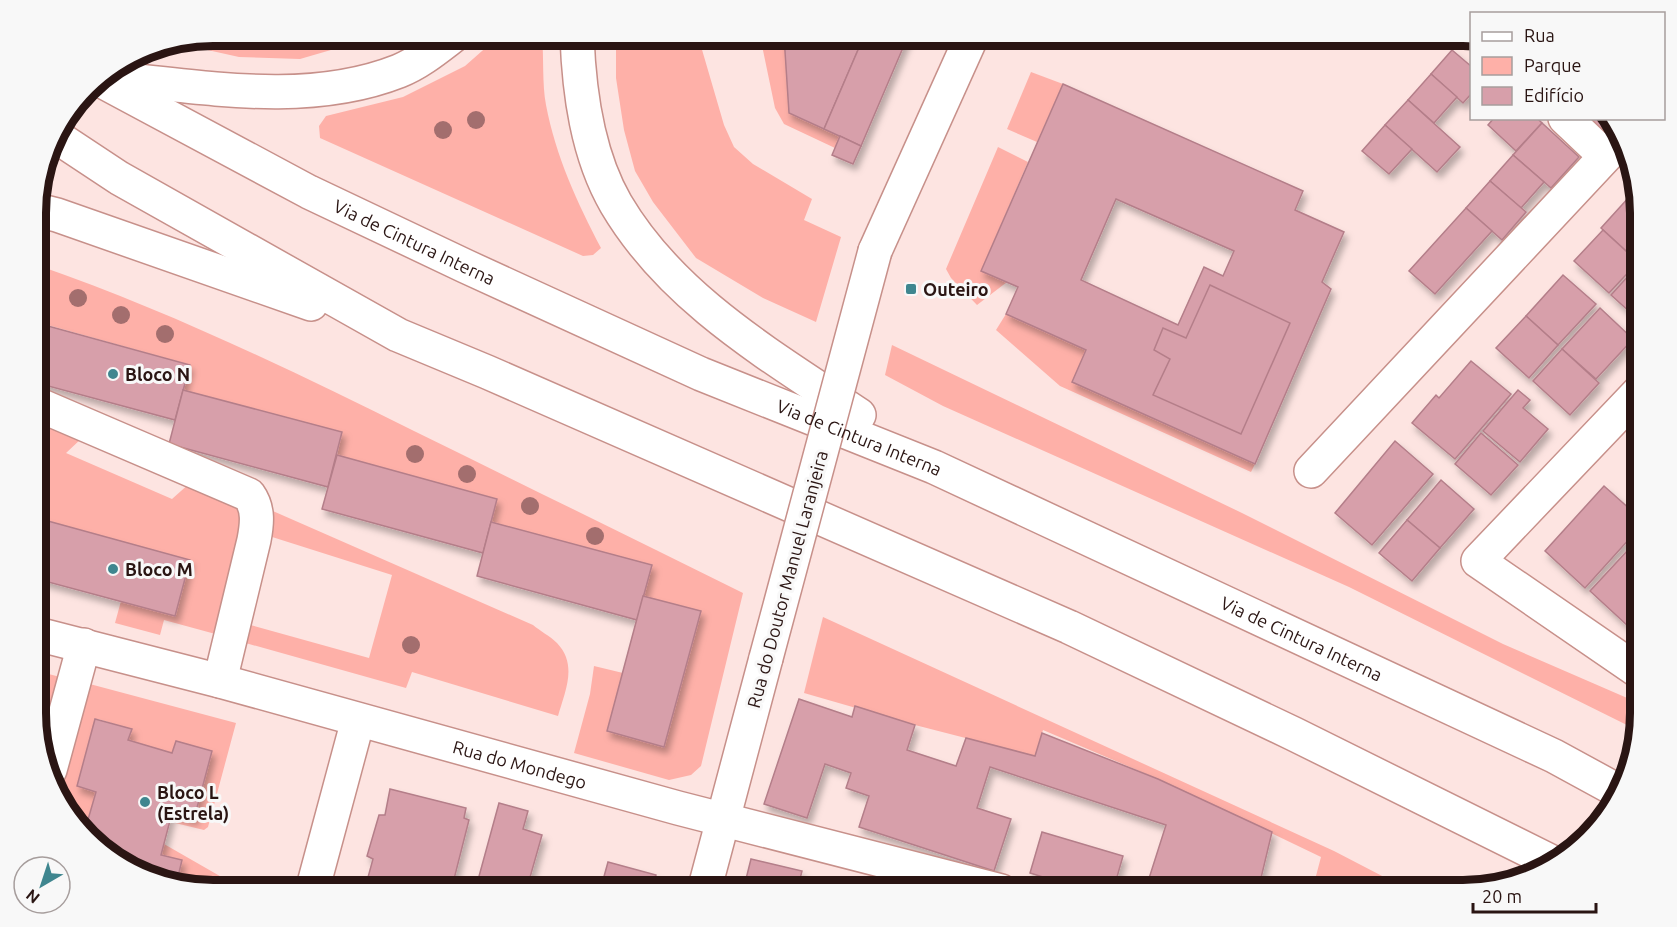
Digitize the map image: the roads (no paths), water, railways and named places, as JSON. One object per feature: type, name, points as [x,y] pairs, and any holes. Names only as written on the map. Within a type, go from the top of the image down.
[{"type":"main road","name":"Rua do Doutor Manuel Laranjeira","points":[[707,880],[875,251],[967,46]]},
{"type":"main road","points":[[115,79],[243,91],[321,90],[361,83],[400,71],[421,60],[439,47]]},
{"type":"main road","points":[[578,47],[580,81],[589,133],[615,202],[640,240],[680,285],[733,329],[934,467]]},
{"type":"main road","name":"Via de Cintura Interna","points":[[109,83],[309,192],[455,261],[701,374],[934,467],[1554,756],[1612,788]]},
{"type":"main road","points":[[1311,471],[1613,148],[1568,120]]},
{"type":"main road","points":[[63,141],[119,178],[398,335]]},
{"type":"main road","points":[[47,212],[398,335],[487,372],[1069,627],[1294,734],[1545,858]]},
{"type":"main road","points":[[1630,402],[1478,561],[1630,664]]},
{"type":"main road","points":[[47,408],[249,495],[254,501],[256,524],[254,540],[220,681]]},
{"type":"main road","name":"Rua do Mondego","points":[[46,636],[220,681],[723,820],[958,880]]},
{"type":"main road","points":[[53,760],[84,645]]},
{"type":"main road","points":[[315,880],[358,720]]},
{"type":"place","name":"Outeiro","points":[[911,289]]},
{"type":"place","name":"Bloco N","points":[[113,374]]},
{"type":"place","name":"Bloco M","points":[[113,569]]},
{"type":"place","name":"Bloco L (Estrela)","points":[[145,802]]}]
